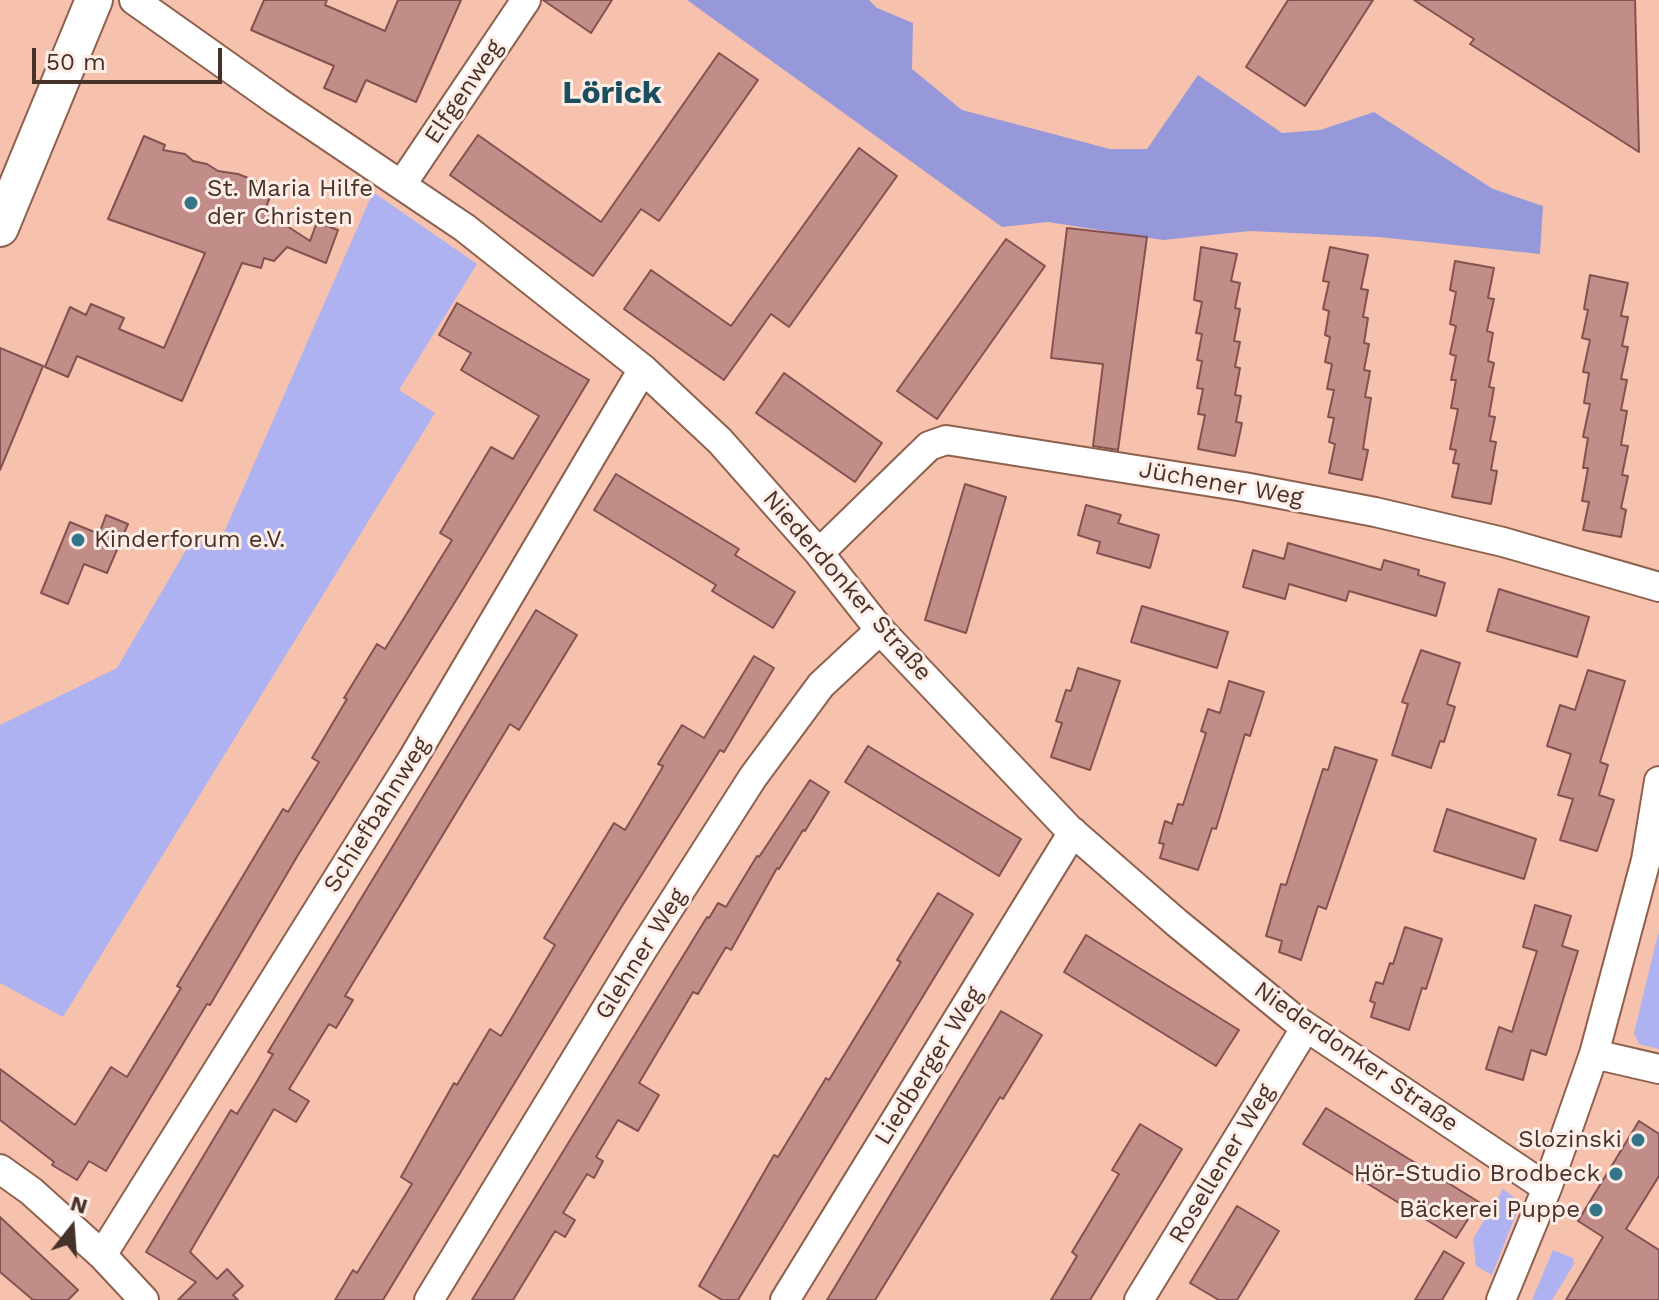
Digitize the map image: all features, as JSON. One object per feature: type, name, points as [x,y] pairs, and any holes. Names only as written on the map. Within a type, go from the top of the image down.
[{"type":"street","points":[[0,228],[94,0]]},
{"type":"street","name":"Niederdonker Straße","points":[[134,0],[465,228],[643,369],[720,441],[819,553],[880,630],[1073,832],[1177,923],[1306,1027],[1547,1188]]},
{"type":"street","name":"Elfgenweg","points":[[402,184],[526,0]]},
{"type":"street","name":"Schiefbahnweg","points":[[102,1255],[412,760],[643,369]]},
{"type":"street","name":"Jüchener Weg","points":[[819,553],[929,446],[946,440],[1244,487],[1375,512],[1503,542],[1659,587]]},
{"type":"street","name":"Glehner Weg","points":[[429,1300],[641,952],[753,777],[821,685],[880,630]]},
{"type":"street","points":[[1501,1300],[1547,1188],[1594,1054],[1646,860],[1659,781]]},
{"type":"street","name":"Liedberger Weg","points":[[785,1300],[1073,832]]},
{"type":"street","name":"Rosellener Weg","points":[[1139,1300],[1306,1027]]},
{"type":"street","points":[[1594,1054],[1659,1069]]},
{"type":"street","points":[[0,1169],[31,1191],[102,1255],[144,1300]]},
{"type":"shaded area","points":[[687,0],[869,0],[877,8],[913,23],[912,69],[962,110],[1110,149],[1147,149],[1198,75],[1282,133],[1320,130],[1374,112],[1493,189],[1543,206],[1540,254],[1379,237],[1250,231],[1163,240],[1048,222],[1002,227]]},
{"type":"shaded area","points":[[373,192],[477,264],[399,390],[435,413],[63,1017],[0,983],[0,725],[117,668],[193,538],[218,546]]},
{"type":"shaded area","points":[[1658,934],[1659,1049],[1639,1044],[1634,1033]]},
{"type":"shaded area","points":[[1503,1189],[1516,1199],[1518,1209],[1492,1275],[1476,1266],[1473,1239]]},
{"type":"shaded area","points":[[1553,1250],[1573,1258],[1574,1264],[1552,1300],[1532,1300]]},
{"type":"building","points":[[264,0],[327,0],[325,5],[385,31],[398,0],[461,0],[416,102],[366,80],[356,102],[324,88],[334,66],[251,30]]},
{"type":"building","points":[[543,0],[612,0],[591,33]]},
{"type":"building","points":[[1288,0],[1373,0],[1305,106],[1246,67]]},
{"type":"building","points":[[1414,0],[1635,0],[1639,152],[1470,44],[1474,39]]},
{"type":"building","points":[[719,53],[758,80],[659,221],[641,209],[593,276],[450,175],[478,135],[601,222]]},
{"type":"building","points":[[144,136],[165,145],[163,150],[185,154],[193,161],[207,164],[218,171],[256,181],[254,188],[271,195],[264,211],[310,241],[317,222],[338,230],[326,263],[287,247],[274,261],[264,258],[261,268],[242,263],[182,401],[77,356],[68,377],[45,367],[70,307],[86,315],[91,304],[124,318],[119,329],[164,348],[205,253],[108,219]]},
{"type":"building","points":[[859,148],[897,176],[789,327],[771,314],[724,380],[624,309],[651,270],[731,326]]},
{"type":"building","points":[[1067,228],[1147,237],[1118,450],[1093,446],[1103,364],[1051,358]]},
{"type":"building","points":[[1006,239],[1045,266],[937,419],[897,391]]},
{"type":"building","points":[[1201,247],[1237,254],[1231,281],[1240,283],[1235,308],[1240,309],[1234,341],[1240,342],[1235,367],[1240,368],[1235,395],[1241,396],[1236,422],[1242,423],[1235,456],[1198,449],[1205,415],[1198,414],[1203,389],[1197,388],[1202,361],[1197,360],[1202,334],[1196,333],[1202,302],[1194,300]]},
{"type":"building","points":[[1330,247],[1368,255],[1361,289],[1368,290],[1363,317],[1368,318],[1364,343],[1369,344],[1364,370],[1370,371],[1365,397],[1371,398],[1363,449],[1368,450],[1362,480],[1329,473],[1335,444],[1329,442],[1334,418],[1328,417],[1334,390],[1327,389],[1332,364],[1325,362],[1330,337],[1325,335],[1329,311],[1323,309],[1329,282],[1323,281]]},
{"type":"building","points":[[1455,261],[1494,268],[1488,298],[1494,299],[1487,331],[1493,333],[1488,361],[1494,363],[1489,387],[1494,388],[1489,416],[1495,417],[1490,441],[1496,442],[1491,470],[1497,471],[1491,504],[1452,497],[1459,464],[1453,463],[1456,450],[1450,449],[1458,409],[1451,408],[1456,380],[1451,380],[1456,356],[1450,354],[1456,326],[1450,324],[1456,292],[1450,290]]},
{"type":"building","points":[[1590,275],[1628,283],[1621,316],[1628,317],[1622,346],[1628,347],[1621,379],[1627,380],[1621,410],[1627,411],[1621,445],[1628,446],[1622,475],[1628,476],[1621,508],[1626,510],[1621,537],[1583,530],[1589,502],[1582,501],[1588,468],[1583,468],[1588,438],[1583,437],[1590,404],[1584,403],[1589,373],[1583,372],[1590,340],[1582,338],[1588,310],[1584,309]]},
{"type":"building","points":[[457,303],[589,380],[106,1171],[89,1161],[77,1180],[52,1165],[54,1162],[0,1120],[0,1069],[75,1125],[111,1067],[127,1077],[181,988],[177,986],[283,809],[288,812],[319,762],[312,758],[347,699],[344,698],[377,644],[385,649],[452,540],[440,533],[491,447],[513,459],[539,416],[461,370],[471,353],[439,335]]},
{"type":"building","points":[[0,348],[43,366],[0,470]]},
{"type":"building","points":[[784,373],[882,443],[855,482],[756,413]]},
{"type":"building","points":[[616,474],[739,549],[735,555],[795,592],[773,628],[712,591],[716,585],[594,510]]},
{"type":"building","points":[[965,484],[1006,497],[966,633],[925,620]]},
{"type":"building","points":[[1086,505],[1121,515],[1118,523],[1159,535],[1150,568],[1097,553],[1100,542],[1078,535]]},
{"type":"building","points":[[106,515],[128,524],[107,573],[84,564],[68,604],[41,593],[70,522],[99,534]]},
{"type":"building","points":[[1288,543],[1381,570],[1384,560],[1419,570],[1418,575],[1445,583],[1436,616],[1349,591],[1346,601],[1289,584],[1285,599],[1243,587],[1253,550],[1284,559]]},
{"type":"building","points":[[1499,589],[1589,617],[1577,657],[1487,631]]},
{"type":"building","points":[[1142,606],[1228,632],[1217,668],[1131,642]]},
{"type":"building","points":[[536,610],[577,635],[519,730],[510,724],[345,996],[353,1000],[336,1028],[329,1024],[289,1089],[309,1101],[296,1122],[274,1109],[190,1252],[217,1279],[227,1269],[243,1286],[233,1295],[238,1300],[178,1300],[196,1282],[146,1252],[231,1110],[237,1114],[256,1083],[273,1054],[268,1052]]},
{"type":"building","points":[[1421,650],[1460,663],[1447,704],[1455,707],[1444,742],[1440,741],[1431,768],[1392,755],[1408,704],[1402,702]]},
{"type":"building","points":[[754,656],[774,668],[724,752],[720,750],[617,914],[383,1300],[335,1300],[353,1270],[357,1273],[412,1184],[401,1177],[454,1083],[457,1085],[490,1029],[501,1036],[555,945],[544,938],[614,823],[625,830],[661,770],[663,766],[658,764],[682,725],[704,738]]},
{"type":"building","points":[[1078,668],[1120,681],[1090,770],[1051,757],[1062,723],[1056,721],[1066,690],[1071,691]]},
{"type":"building","points":[[1588,670],[1625,681],[1600,762],[1608,765],[1599,795],[1614,800],[1597,851],[1560,840],[1573,799],[1558,795],[1571,754],[1547,746],[1560,705],[1575,710]]},
{"type":"building","points":[[1229,681],[1264,692],[1250,736],[1245,734],[1216,829],[1212,828],[1198,870],[1160,858],[1164,844],[1159,843],[1165,821],[1172,824],[1178,804],[1183,805],[1206,733],[1201,731],[1208,709],[1220,713]]},
{"type":"building","points":[[868,746],[1021,839],[999,876],[845,782]]},
{"type":"building","points":[[1335,747],[1377,760],[1326,909],[1318,906],[1301,960],[1279,952],[1282,941],[1266,936],[1281,884],[1286,885],[1323,769],[1328,770]]},
{"type":"building","points":[[810,780],[829,792],[777,868],[731,950],[726,947],[698,994],[693,992],[639,1083],[659,1095],[638,1131],[618,1120],[596,1157],[603,1161],[594,1178],[587,1174],[563,1213],[575,1220],[565,1237],[555,1231],[513,1300],[472,1300],[707,917],[718,903],[726,907]]},
{"type":"building","points":[[1447,809],[1536,839],[1524,879],[1434,851]]},
{"type":"building","points":[[938,893],[973,914],[738,1300],[722,1300],[699,1286],[774,1155],[778,1157],[826,1078],[829,1080],[901,962],[897,960]]},
{"type":"building","points":[[1535,905],[1571,916],[1562,946],[1578,951],[1546,1055],[1531,1050],[1523,1080],[1486,1069],[1499,1027],[1512,1032],[1537,951],[1523,947]]},
{"type":"building","points":[[1405,927],[1442,939],[1409,1030],[1371,1017],[1375,1003],[1370,1001],[1376,982],[1383,984],[1390,963],[1393,964]]},
{"type":"building","points":[[1086,935],[1239,1030],[1216,1066],[1064,972]]},
{"type":"building","points":[[1001,1011],[1042,1035],[1003,1099],[1000,1097],[875,1300],[827,1300]]},
{"type":"building","points":[[1326,1108],[1479,1202],[1456,1238],[1303,1144]]},
{"type":"building","points":[[1639,1121],[1659,1134],[1659,1176],[1626,1229],[1659,1250],[1659,1300],[1566,1300],[1603,1237],[1578,1221]]},
{"type":"building","points":[[1140,1124],[1182,1149],[1090,1300],[1051,1300],[1077,1256],[1072,1252],[1119,1174],[1112,1170]]},
{"type":"building","points":[[1237,1206],[1279,1231],[1237,1300],[1219,1300],[1190,1283]]},
{"type":"building","points":[[0,1217],[78,1290],[68,1300],[33,1300],[0,1272]]},
{"type":"building","points":[[1444,1251],[1464,1263],[1442,1300],[1415,1300]]},
{"type":"place","name":"St. Maria Hilfe der Christen","points":[[191,203]]},
{"type":"place","name":"Kinderforum e.V.","points":[[78,540]]},
{"type":"place","name":"Slozinski","points":[[1638,1140]]},
{"type":"place","name":"Hör-Studio Brodbeck","points":[[1616,1174]]},
{"type":"place","name":"Bäckerei Puppe","points":[[1596,1210]]},
{"type":"district","name":"Lörick","points":[[612,94]]}]
